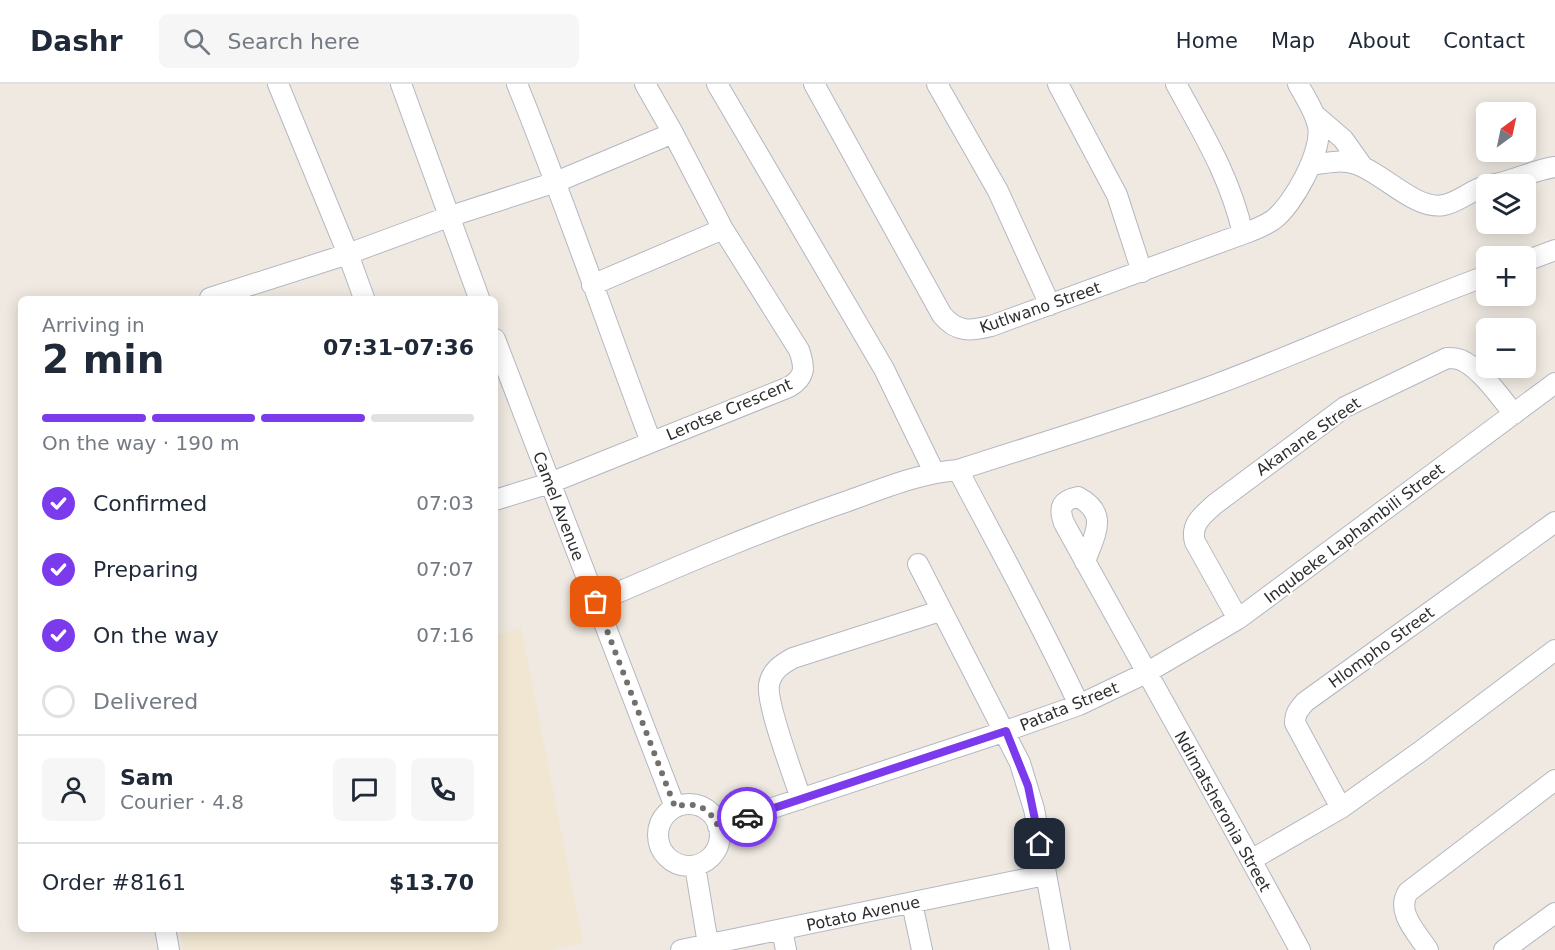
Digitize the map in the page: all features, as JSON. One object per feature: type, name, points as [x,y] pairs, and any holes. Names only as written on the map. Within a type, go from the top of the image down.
[{"type":"street","points":[[278,84],[363,296]]},
{"type":"street","points":[[401,84],[478,296]]},
{"type":"street","name":"Lerotse Crescent","points":[[517,84],[556,182],[651,442],[789,387],[803,375],[803,361],[791,335],[723,229],[674,132],[645,84]]},
{"type":"street","points":[[717,84],[884,369],[934,472]]},
{"type":"street","name":"Kutlwano Street","points":[[814,84],[942,315],[951,326],[977,330],[1260,228],[1274,219],[1294,195],[1310,165],[1317,146],[1319,129],[1315,115]]},
{"type":"street","points":[[937,84],[998,191],[1050,305]]},
{"type":"street","points":[[1059,84],[1112,185],[1142,272]]},
{"type":"street","points":[[1176,84],[1227,179],[1243,234]]},
{"type":"street","points":[[1298,84],[1315,115],[1343,139],[1363,167]]},
{"type":"street","points":[[225,296],[262,291],[348,254],[448,217],[556,182],[674,132]]},
{"type":"street","points":[[1310,165],[1343,162],[1363,167],[1386,179],[1406,194],[1428,204],[1443,206],[1476,191]]},
{"type":"street","points":[[1528,174],[1555,167]]},
{"type":"street","points":[[592,285],[723,229]]},
{"type":"street","points":[[1536,257],[1555,250]]},
{"type":"street","points":[[596,602],[808,514],[934,472],[958,470],[1213,386],[1296,354],[1427,297],[1476,280]]},
{"type":"street","name":"Camel Avenue","points":[[498,347],[675,807]]},
{"type":"street","name":"Akanane Street","points":[[1238,619],[1195,543],[1194,528],[1215,504],[1329,418],[1365,396],[1447,358],[1457,358],[1466,362],[1478,372],[1514,414]]},
{"type":"street","name":"Inqubeke Laphambili Street","points":[[1146,672],[1238,619],[1555,383]]},
{"type":"street","points":[[498,499],[550,483],[651,442]]},
{"type":"street","points":[[958,470],[1015,580],[1030,604],[1079,705]]},
{"type":"street","name":"Hlompho Street","points":[[1341,808],[1295,723],[1298,710],[1305,702],[1555,522]]},
{"type":"street","name":"Ndimatsheronia Street","points":[[1085,562],[1300,950]]},
{"type":"street","points":[[918,564],[940,611],[1006,731],[1028,786],[1060,950]]},
{"type":"street","points":[[801,799],[771,704],[769,683],[773,674],[780,665],[816,650],[940,611]]},
{"type":"street","points":[[1251,860],[1341,808],[1555,650]]},
{"type":"street","name":"Patata Street","points":[[718,826],[1079,705],[1146,672]]},
{"type":"street","points":[[1428,950],[1403,908],[1404,898],[1408,892],[1555,780]]},
{"type":"street","points":[[687,804],[697,805],[714,817],[720,836],[713,855],[705,862],[696,866],[685,866],[666,857],[660,849],[657,839],[658,828],[668,811],[675,807],[687,804]]},
{"type":"street","points":[[696,866],[709,947]]},
{"type":"street","name":"Potato Avenue","points":[[681,950],[709,947],[1045,875]]},
{"type":"street","points":[[912,903],[922,950]]},
{"type":"street","points":[[1504,950],[1555,913]]},
{"type":"street","points":[[782,930],[786,950]]},
{"type":"street","points":[[166,932],[169,950]]},
{"type":"shaded area","points":[[521,627],[583,943],[550,950],[184,950],[181,932],[498,932],[498,635]]},
{"type":"way so far","points":[[596,602],[675,807],[687,804],[697,805],[707,810],[714,817],[718,826],[747,817]]},
{"type":"route","points":[[747,817],[1006,731],[1028,786],[1040,844]]}]
